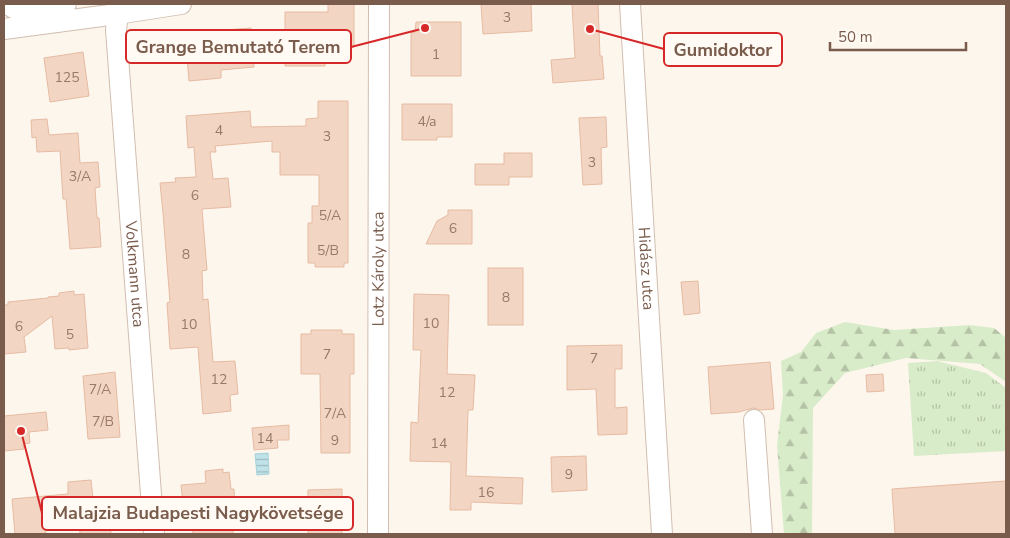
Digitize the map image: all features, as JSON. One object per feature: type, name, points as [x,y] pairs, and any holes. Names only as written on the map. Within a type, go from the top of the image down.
[{"type":"street","points":[[7,4],[17,10],[66,4]]},
{"type":"street","points":[[79,4],[115,7],[181,4]]},
{"type":"street","name":"Lotz Károly utca","points":[[378,4],[378,534]]},
{"type":"street","name":"Hidász utca","points":[[630,4],[662,534]]},
{"type":"street","points":[[4,29],[115,7]]},
{"type":"street","name":"Volkmann utca","points":[[115,7],[154,534]]},
{"type":"street","points":[[754,420],[762,534]]},
{"type":"green space","points":[[845,322],[894,330],[970,325],[994,328],[1006,338],[1006,382],[980,364],[906,358],[845,373],[813,408],[812,534],[784,534],[777,445],[783,395],[781,361],[801,352],[816,333]]},
{"type":"green space","points":[[937,361],[986,373],[1006,388],[1006,451],[914,456],[908,363]]},
{"type":"water","points":[[268,453],[269,474],[257,475],[255,454]]},
{"type":"building","points":[[328,4],[354,4],[354,47],[325,47],[325,66],[285,66],[285,12],[328,12]]},
{"type":"building","points":[[481,4],[531,4],[532,31],[483,34]]},
{"type":"building","points":[[572,4],[598,4],[600,56],[602,56],[604,79],[553,83],[551,60],[575,58]]},
{"type":"building","points":[[416,22],[461,22],[461,76],[411,76],[411,33],[415,32]]},
{"type":"building","points":[[251,28],[254,67],[221,70],[221,78],[189,81],[185,33]]},
{"type":"building","points":[[83,52],[89,96],[50,102],[44,58]]},
{"type":"building","points":[[318,101],[348,101],[348,263],[344,263],[344,267],[315,267],[315,263],[308,263],[308,223],[312,223],[312,206],[319,206],[319,175],[280,175],[280,152],[272,152],[272,141],[215,146],[216,152],[210,152],[213,179],[228,178],[231,207],[202,209],[207,270],[202,271],[203,300],[208,299],[213,362],[235,361],[238,394],[230,395],[231,411],[203,414],[198,347],[170,349],[167,303],[170,302],[160,183],[176,182],[175,178],[196,177],[194,147],[188,148],[186,116],[250,111],[251,127],[306,126],[306,119],[318,118]]},
{"type":"building","points":[[402,104],[452,104],[452,137],[437,137],[437,140],[402,140]]},
{"type":"building","points":[[606,117],[607,147],[601,148],[602,184],[583,185],[579,118]]},
{"type":"building","points":[[47,119],[49,135],[78,133],[80,163],[98,162],[100,187],[95,188],[101,247],[70,249],[66,199],[63,199],[60,151],[37,152],[36,137],[32,138],[31,120]]},
{"type":"building","points":[[504,153],[532,153],[532,177],[509,177],[509,185],[475,185],[475,164],[504,164]]},
{"type":"building","points":[[448,210],[472,210],[472,244],[426,244],[437,221],[448,215]]},
{"type":"building","points":[[488,268],[523,268],[523,325],[488,325]]},
{"type":"building","points":[[698,281],[700,313],[684,315],[681,282]]},
{"type":"building","points":[[74,291],[74,295],[84,294],[88,348],[55,349],[52,316],[24,337],[26,352],[4,354],[4,305],[8,305],[8,302],[48,298],[59,296],[59,293]]},
{"type":"building","points":[[414,294],[449,295],[447,374],[475,375],[473,410],[468,410],[466,476],[523,478],[522,504],[471,502],[471,510],[450,510],[451,462],[410,461],[411,422],[418,423],[421,350],[413,350]]},
{"type":"building","points":[[311,330],[342,330],[342,334],[354,334],[354,374],[350,374],[350,453],[321,453],[320,374],[301,374],[301,334],[311,334]]},
{"type":"building","points":[[622,345],[622,369],[615,369],[615,408],[627,407],[627,434],[598,435],[596,389],[567,390],[567,346]]},
{"type":"building","points":[[770,362],[774,409],[760,410],[753,408],[739,412],[711,414],[708,367]]},
{"type":"building","points":[[115,372],[120,437],[88,439],[83,376]]},
{"type":"building","points":[[883,374],[884,391],[867,392],[866,375]]},
{"type":"building","points":[[46,412],[48,430],[29,432],[30,443],[23,444],[24,449],[4,451],[4,416]]},
{"type":"building","points":[[289,425],[289,440],[277,440],[278,448],[254,450],[252,428]]},
{"type":"building","points":[[586,456],[587,490],[552,492],[551,457]]},
{"type":"building","points":[[223,469],[223,473],[229,472],[231,489],[234,489],[235,509],[232,510],[233,534],[193,534],[191,513],[184,513],[181,485],[206,483],[205,471]]},
{"type":"building","points":[[91,480],[93,499],[108,497],[111,534],[80,534],[79,520],[49,522],[49,524],[45,525],[46,534],[15,534],[12,499],[68,494],[68,482]]},
{"type":"building","points":[[1006,481],[1006,534],[895,534],[892,489]]},
{"type":"building","points":[[342,489],[342,534],[308,534],[308,490]]},
{"type":"place","name":"Grange Bemutató Terem","points":[[425,28]]},
{"type":"place","name":"Gumidoktor","points":[[590,29]]},
{"type":"place","name":"Malajzia Budapesti Nagykövetsége","points":[[21,431]]}]
